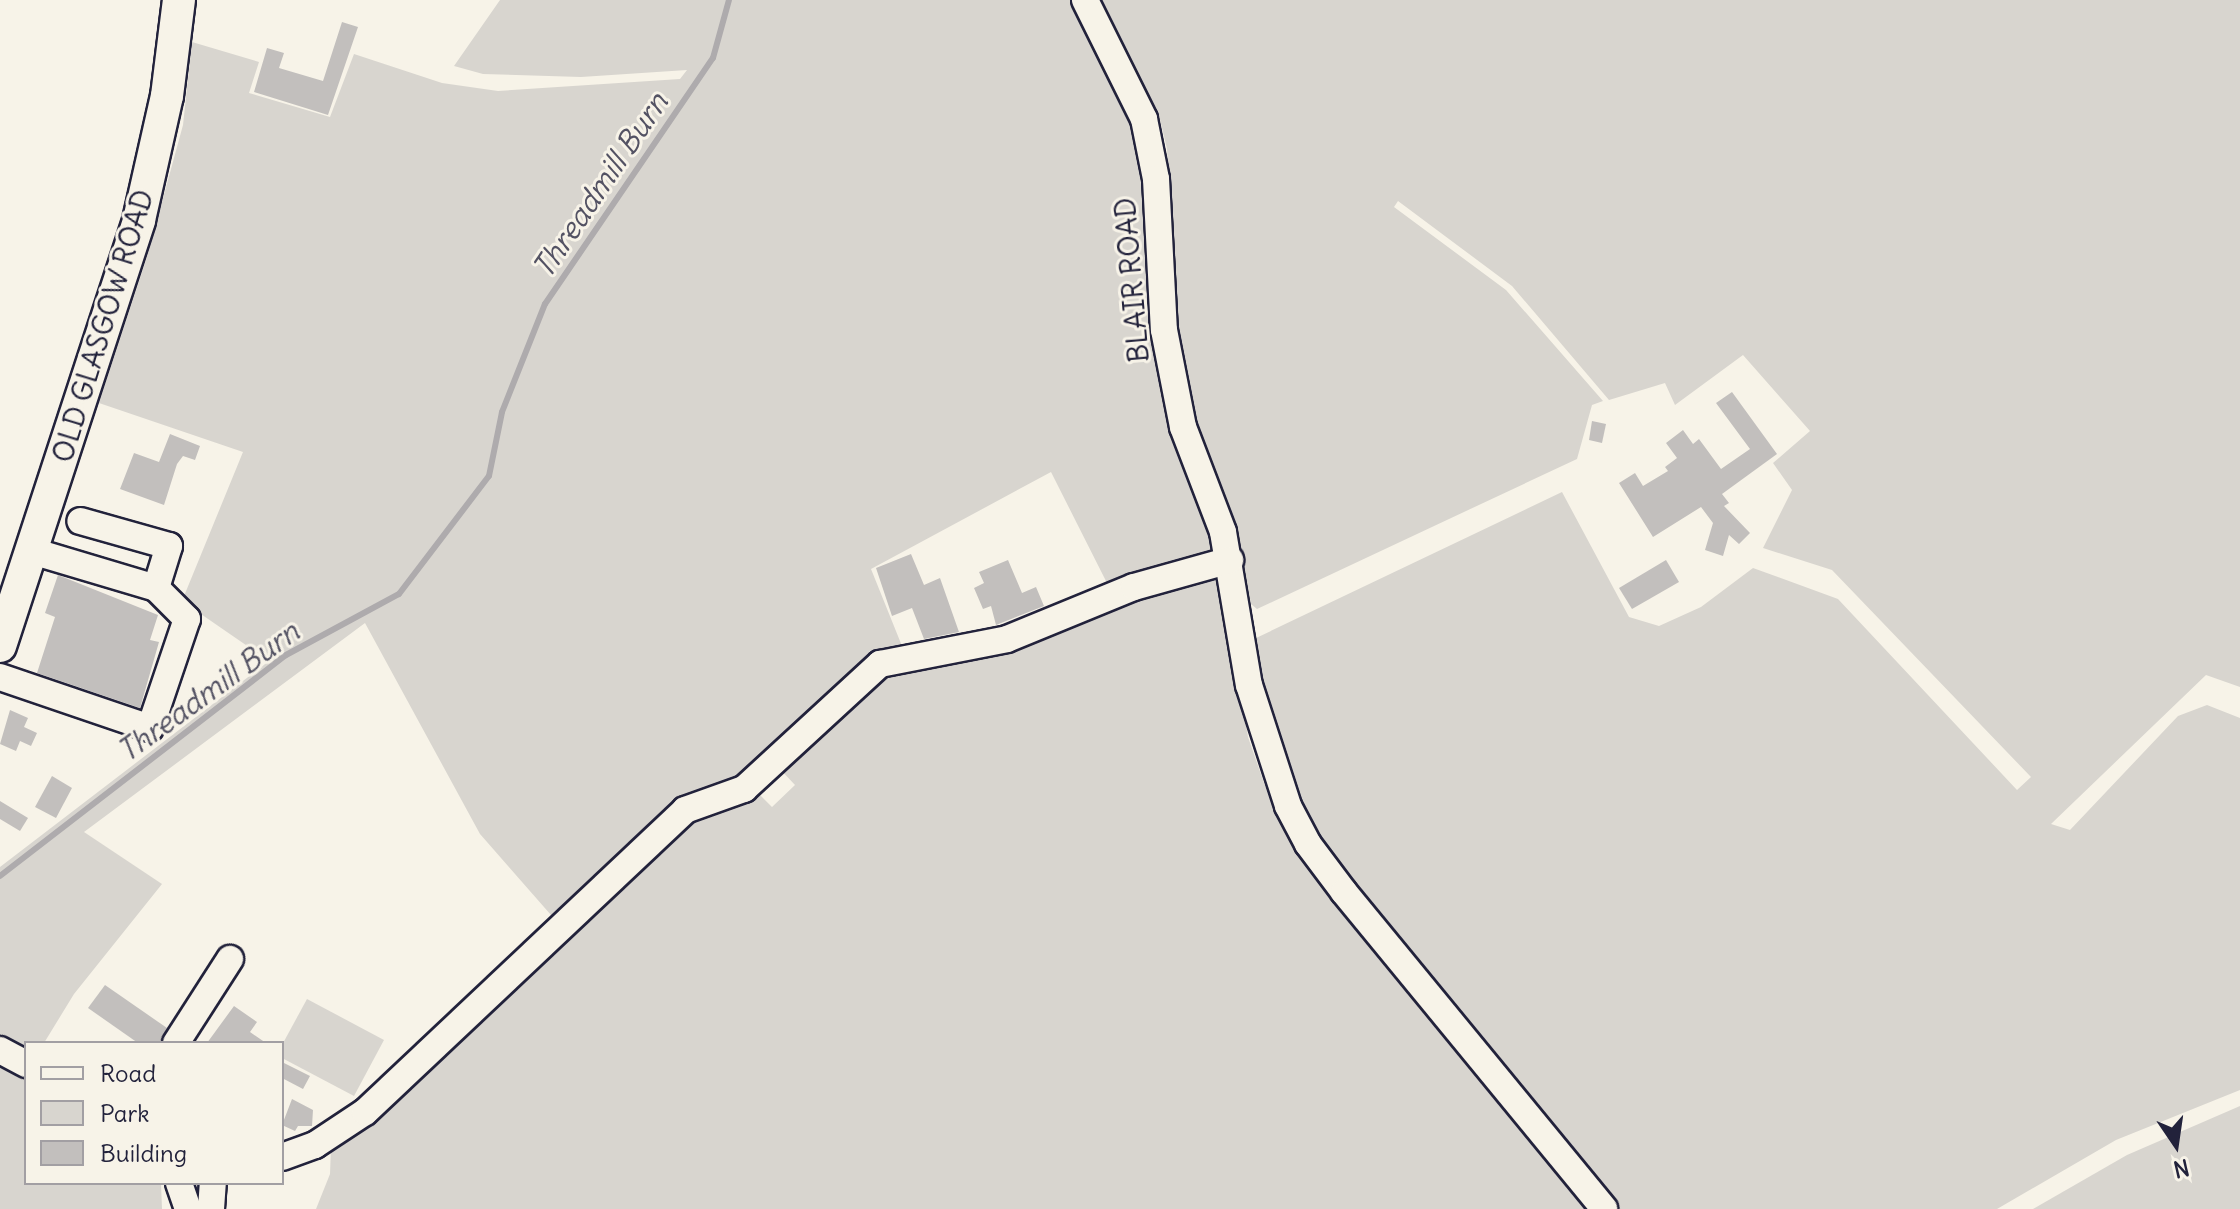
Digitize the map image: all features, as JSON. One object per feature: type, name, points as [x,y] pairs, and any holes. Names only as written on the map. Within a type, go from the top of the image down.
[{"type":"main road","name":"OLD GLASGOW ROAD","points":[[0,646],[139,220],[167,96],[179,0]]},
{"type":"street","name":"BLAIR ROAD","points":[[1085,0],[1144,119],[1156,179],[1164,330],[1183,427],[1230,560],[1258,724],[1277,781],[1308,844],[1604,1209]]},
{"type":"street","points":[[80,521],[169,546],[156,588]]},
{"type":"street","points":[[0,677],[150,728],[187,619],[156,588],[32,551]]},
{"type":"street","points":[[284,1156],[315,1145],[365,1112],[685,810],[744,789],[880,664],[1007,639],[1134,587],[1230,560]]},
{"type":"street","points":[[177,1041],[230,959]]},
{"type":"street","points":[[0,1050],[24,1063]]},
{"type":"street","points":[[180,1185],[188,1209]]},
{"type":"street","points":[[211,1209],[213,1185]]},
{"type":"green space","points":[[500,0],[2240,0],[2240,687],[2206,675],[2051,824],[2070,830],[2178,716],[2207,705],[2240,718],[2240,1090],[2116,1140],[1997,1209],[1618,1209],[1316,838],[1270,734],[1254,639],[1562,492],[1629,617],[1659,626],[1701,607],[1753,568],[1838,599],[2017,790],[2031,777],[1832,570],[1763,548],[1792,490],[1773,463],[1810,431],[1743,355],[1675,405],[1665,383],[1609,400],[1512,286],[1398,201],[1394,207],[1506,290],[1603,401],[1592,405],[1577,459],[1257,609],[1251,604],[1240,543],[1195,425],[1179,335],[1167,149],[1158,111],[1105,17],[1133,121],[1216,548],[1110,589],[1051,472],[871,569],[904,651],[558,923],[480,834],[365,623],[84,832],[162,884],[74,994],[45,1041],[24,1041],[24,1057],[0,1043],[0,867],[269,661],[182,601],[243,452],[99,403],[147,257],[183,125],[192,42],[259,62],[249,93],[330,117],[354,54],[442,83],[498,91],[680,79],[687,70],[581,77],[483,74],[454,66]]},
{"type":"green space","points":[[1216,572],[1223,578],[1248,737],[1264,783],[1299,852],[1369,945],[1590,1209],[316,1209],[330,1174],[331,1147],[691,817],[756,791],[772,807],[795,785],[779,768],[814,733],[890,675],[1077,626],[1141,594]]},
{"type":"green space","points":[[307,999],[384,1040],[354,1096],[284,1059],[284,1041]]},
{"type":"green space","points":[[0,1056],[24,1069],[24,1185],[161,1185],[162,1209],[0,1209]]},
{"type":"green space","points":[[2240,1106],[2240,1209],[2033,1209],[2127,1155]]},
{"type":"building","points":[[342,22],[358,27],[328,115],[254,92],[267,48],[284,53],[279,68],[323,81]]},
{"type":"building","points":[[1732,392],[1777,454],[1722,494],[1729,503],[1724,506],[1750,533],[1739,544],[1729,535],[1723,556],[1705,550],[1713,523],[1701,507],[1653,537],[1619,483],[1635,473],[1643,486],[1668,471],[1665,467],[1677,458],[1666,443],[1683,430],[1693,444],[1699,439],[1721,469],[1750,449],[1716,403]]},
{"type":"building","points":[[1592,421],[1606,424],[1602,443],[1589,440]]},
{"type":"building","points":[[170,434],[200,446],[195,460],[183,456],[177,464],[164,505],[120,489],[134,453],[159,462]]},
{"type":"building","points":[[911,554],[924,585],[940,578],[959,632],[924,639],[912,608],[892,616],[876,568]]},
{"type":"building","points":[[1008,560],[1022,593],[1036,587],[1044,606],[996,625],[991,606],[983,609],[974,588],[984,583],[979,572]]},
{"type":"building","points":[[1666,560],[1679,582],[1632,609],[1619,588]]},
{"type":"building","points":[[58,575],[158,615],[150,640],[159,642],[140,708],[37,673],[55,617],[45,613]]},
{"type":"building","points":[[10,710],[28,718],[24,727],[37,733],[31,746],[20,741],[16,751],[0,744]]},
{"type":"building","points":[[52,776],[72,788],[56,818],[35,807]]},
{"type":"building","points":[[0,801],[28,818],[20,831],[0,819]]},
{"type":"building","points":[[105,985],[167,1028],[161,1041],[135,1041],[88,1008]]},
{"type":"building","points":[[234,1006],[257,1022],[250,1032],[263,1041],[208,1041]]},
{"type":"building","points":[[284,1063],[310,1076],[303,1089],[284,1079]]},
{"type":"building","points":[[292,1099],[313,1110],[312,1126],[298,1126],[295,1131],[284,1126]]},
{"type":"waterway","name":"Threadmill Burn","points":[[0,876],[286,655],[399,594],[489,476],[502,412],[545,304],[713,58],[729,0]]}]
